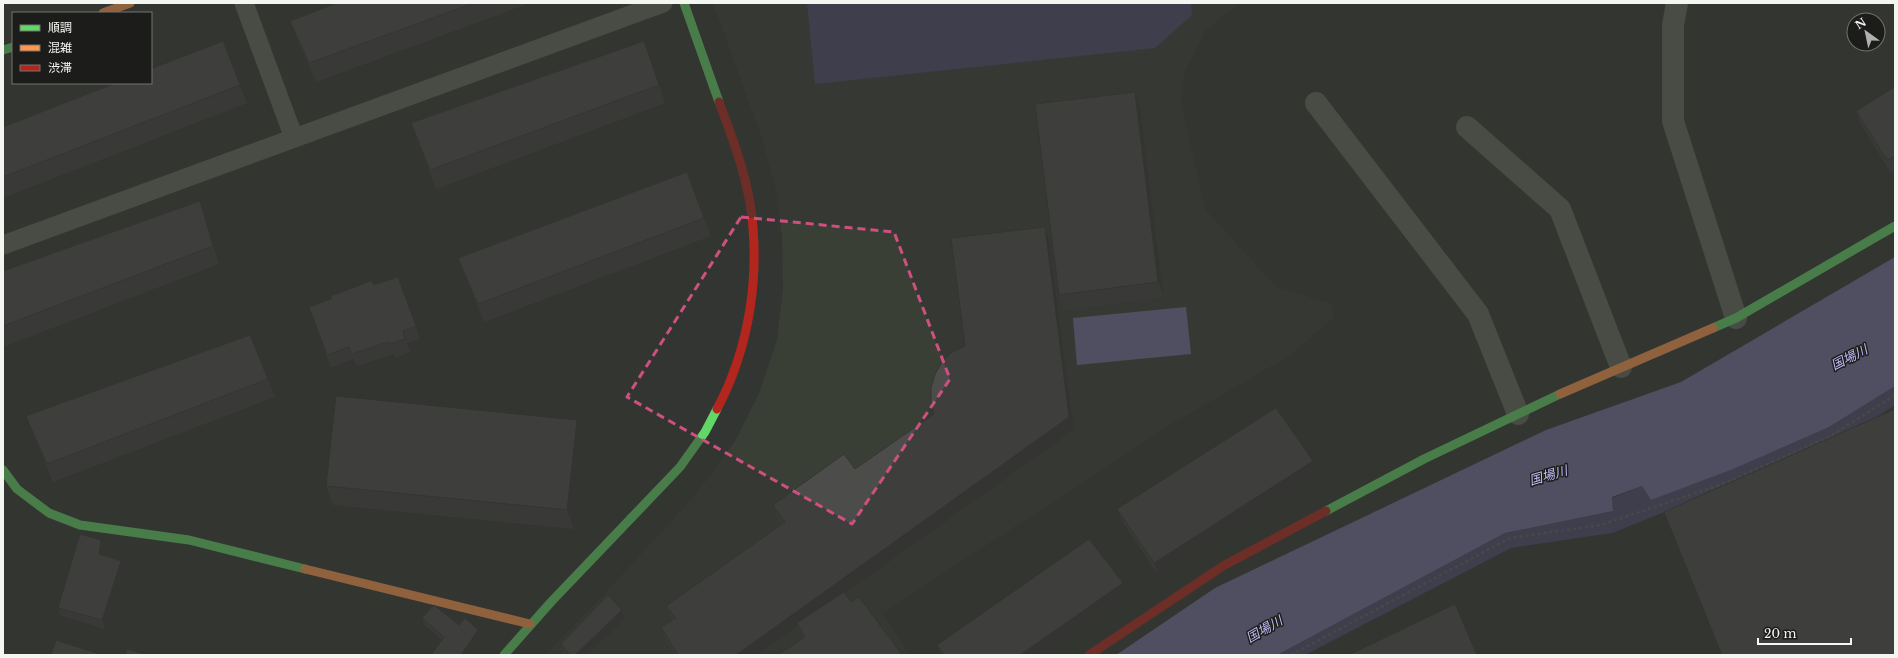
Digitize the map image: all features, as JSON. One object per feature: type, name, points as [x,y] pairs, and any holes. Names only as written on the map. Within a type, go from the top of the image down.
[{"type":"street","points":[[106,12],[130,3]]},
{"type":"street","points":[[504,655],[530,624],[686,460],[711,421],[726,390],[745,336],[754,286],[750,204],[738,154],[684,3]]},
{"type":"street","points":[[1678,3],[1673,25],[1673,121],[1736,318]]},
{"type":"street","points":[[1316,103],[1478,314],[1518,414]]},
{"type":"street","points":[[1467,127],[1560,209],[1621,367]]},
{"type":"street","points":[[1089,655],[1223,566],[1424,459],[1621,367],[1736,318],[1895,226]]},
{"type":"street","points":[[3,470],[17,490],[50,513],[80,525],[188,540],[530,624]]},
{"type":"lane","points":[[244,3],[294,138]]},
{"type":"lane","points":[[3,245],[663,3]]},
{"type":"path","points":[[1291,655],[1510,538],[1601,525],[1728,482],[1829,437],[1895,395]]},
{"type":"highlighted area","points":[[741,217],[894,232],[950,379],[852,524],[627,397]]},
{"type":"shaded area","points":[[713,3],[1239,3],[1206,30],[1185,71],[1181,102],[1205,209],[1276,287],[1332,304],[1334,317],[1289,356],[1168,426],[883,613],[910,655],[545,655],[601,598],[696,494],[735,441],[760,391],[777,340],[783,289],[782,236],[776,190],[762,138]]},
{"type":"shaded area","points":[[807,3],[1191,3],[1192,15],[1155,48],[815,84]]},
{"type":"shaded area","points":[[1895,386],[1895,405],[1837,443],[1612,533],[1511,548],[1305,655],[1277,655],[1505,533],[1613,511],[1612,498],[1642,486],[1651,500],[1829,427]]},
{"type":"water","name":"国場川","points":[[1895,257],[1895,386],[1829,427],[1733,469],[1651,500],[1642,486],[1612,497],[1613,511],[1505,533],[1277,655],[1116,655],[1215,588],[1546,430],[1681,382]]},
{"type":"water","points":[[1186,307],[1191,354],[1077,365],[1073,318]]},
{"type":"building","points":[[337,3],[474,3],[309,63],[290,21]]},
{"type":"building","points":[[223,41],[240,85],[3,177],[3,127],[113,84],[152,84],[152,69]]},
{"type":"building","points":[[644,41],[659,85],[430,170],[411,123]]},
{"type":"building","points":[[1895,87],[1895,156],[1887,160],[1856,111]]},
{"type":"building","points":[[1135,92],[1158,282],[1059,295],[1035,104]]},
{"type":"building","points":[[687,172],[704,218],[478,304],[458,258]]},
{"type":"building","points":[[200,201],[213,246],[3,326],[3,271]]},
{"type":"building","points":[[1045,227],[1069,417],[736,655],[678,655],[661,627],[676,618],[666,606],[785,522],[773,505],[844,454],[855,469],[934,414],[931,402],[931,388],[935,374],[943,361],[952,352],[965,346],[951,238]]},
{"type":"building","points":[[398,277],[416,326],[403,331],[405,339],[391,344],[388,342],[352,354],[349,347],[327,355],[309,307],[331,299],[331,296],[371,281],[374,285]]},
{"type":"building","points":[[250,335],[268,379],[47,464],[26,416]]},
{"type":"building","points":[[336,396],[577,420],[567,510],[326,486]]},
{"type":"building","points":[[1276,408],[1313,461],[1154,563],[1117,509]]},
{"type":"building","points":[[1895,409],[1895,655],[1722,655],[1664,512]]},
{"type":"building","points":[[80,534],[101,540],[99,554],[121,561],[102,620],[58,608]]},
{"type":"building","points":[[1089,539],[1123,583],[1020,655],[944,655],[937,645]]},
{"type":"building","points":[[844,592],[851,602],[859,597],[902,655],[778,655],[805,637],[797,623]]},
{"type":"building","points":[[608,595],[622,610],[575,655],[570,655],[561,644]]},
{"type":"building","points":[[1455,604],[1477,655],[1349,655]]},
{"type":"building","points":[[434,605],[459,625],[465,618],[478,630],[461,655],[431,655],[444,637],[422,618]]},
{"type":"building","points":[[56,640],[102,655],[51,655]]},
{"type":"building","points":[[127,649],[147,655],[125,655]]},
{"type":"traffic: fast","points":[[684,3],[719,102]]},
{"type":"traffic: fast","points":[[3,50],[12,47]]},
{"type":"traffic: fast","points":[[1713,328],[1736,318],[1895,226]]},
{"type":"traffic: fast","points":[[1326,511],[1424,459],[1560,394]]},
{"type":"traffic: fast","points":[[504,655],[551,602],[680,467],[705,432],[717,409]]},
{"type":"traffic: fast","points":[[3,470],[17,489],[49,513],[80,525],[189,540],[305,569]]},
{"type":"traffic: slow","points":[[106,12],[130,3]]},
{"type":"traffic: slow","points":[[1560,394],[1713,328]]},
{"type":"traffic: slow","points":[[305,569],[530,624]]},
{"type":"traffic: jam","points":[[717,409],[738,360],[745,335],[750,309],[754,256],[750,203],[737,151],[719,102]]},
{"type":"traffic: jam","points":[[1089,655],[1223,566],[1326,511]]}]
